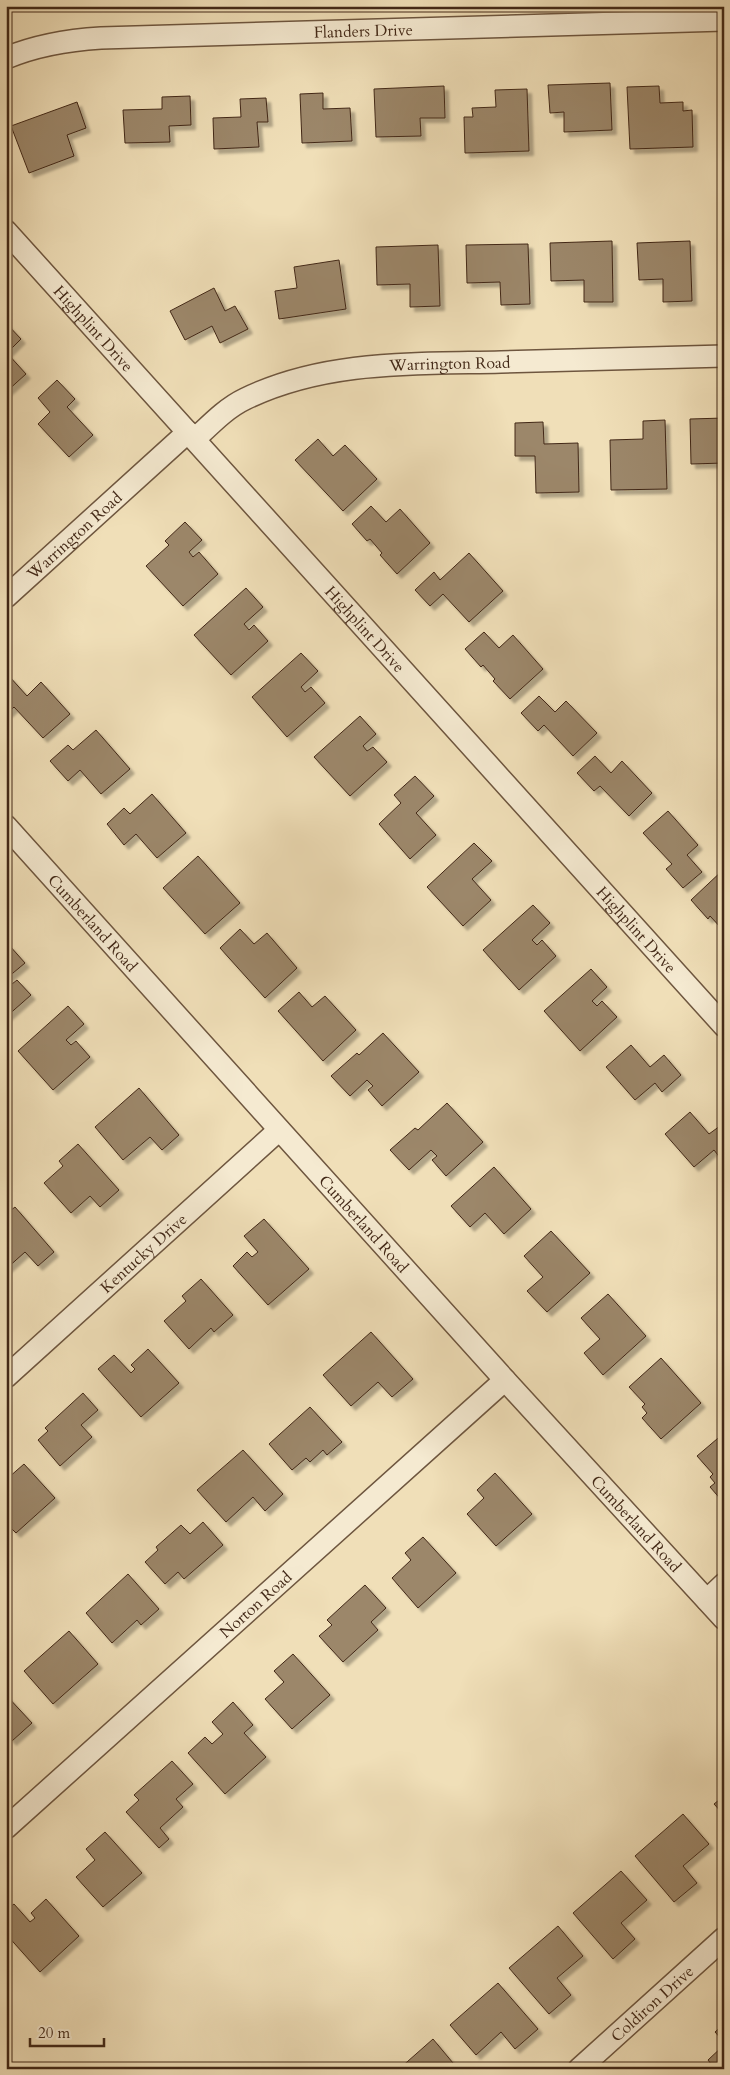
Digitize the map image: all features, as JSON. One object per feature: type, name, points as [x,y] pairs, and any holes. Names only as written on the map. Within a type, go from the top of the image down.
[{"type":"street","name":"Flanders Drive","points":[[6,58],[46,44],[101,38],[724,20]]},
{"type":"street","name":"Highplint Drive","points":[[6,231],[724,1026]]},
{"type":"street","name":"Warrington Road","points":[[6,597],[191,436],[243,400],[302,378],[334,370],[363,366],[724,356]]},
{"type":"street","name":"Cumberland Road","points":[[6,826],[505,1380],[724,1619]]},
{"type":"street","name":"Kentucky Drive","points":[[6,1377],[279,1130]]},
{"type":"street","name":"Norton Road","points":[[6,1828],[505,1380]]},
{"type":"street","points":[[707,1600],[724,1584]]},
{"type":"street","name":"Coldiron Drive","points":[[579,2069],[724,1938]]},
{"type":"building","points":[[610,83],[612,130],[564,132],[564,112],[550,113],[548,85]]},
{"type":"building","points":[[444,86],[445,118],[420,118],[421,136],[376,137],[374,89]]},
{"type":"building","points":[[659,86],[660,103],[683,102],[683,111],[692,110],[693,147],[630,149],[627,87]]},
{"type":"building","points":[[527,89],[529,151],[465,153],[464,117],[473,117],[472,108],[496,107],[495,90]]},
{"type":"building","points":[[323,93],[323,109],[350,108],[352,141],[302,143],[300,94]]},
{"type":"building","points":[[190,96],[191,125],[169,126],[170,142],[125,143],[123,110],[162,109],[162,97]]},
{"type":"building","points":[[266,98],[268,122],[257,122],[259,147],[214,149],[213,118],[241,117],[240,99]]},
{"type":"building","points":[[77,102],[86,128],[67,135],[74,156],[29,173],[11,126]]},
{"type":"building","points":[[612,241],[613,302],[584,302],[584,280],[551,281],[550,243]]},
{"type":"building","points":[[690,241],[692,301],[663,302],[663,279],[639,280],[637,243]]},
{"type":"building","points":[[528,244],[530,304],[501,305],[500,282],[467,283],[466,245]]},
{"type":"building","points":[[438,245],[440,306],[410,307],[410,284],[377,285],[376,247]]},
{"type":"building","points":[[339,260],[346,309],[279,319],[275,291],[297,288],[294,267]]},
{"type":"building","points":[[214,288],[225,311],[235,306],[248,329],[220,343],[212,326],[185,340],[170,311]]},
{"type":"building","points":[[6,323],[21,339],[7,353],[26,374],[6,392]]},
{"type":"building","points":[[57,380],[75,399],[67,407],[93,435],[69,457],[38,424],[50,412],[38,398]]},
{"type":"building","points":[[724,418],[724,463],[691,464],[690,419]]},
{"type":"building","points":[[665,420],[667,489],[611,490],[610,440],[643,439],[643,421]]},
{"type":"building","points":[[543,422],[544,444],[578,443],[579,492],[536,493],[535,456],[515,456],[515,423]]},
{"type":"building","points":[[318,439],[333,456],[345,445],[377,479],[343,511],[295,460]]},
{"type":"building","points":[[371,506],[386,522],[400,509],[430,543],[397,574],[380,555],[382,553],[370,539],[367,541],[352,524]]},
{"type":"building","points":[[185,522],[202,540],[189,552],[193,557],[199,552],[218,574],[183,606],[146,566],[169,545],[165,541]]},
{"type":"building","points":[[469,553],[503,591],[469,622],[443,594],[430,606],[415,590],[434,572],[440,580]]},
{"type":"building","points":[[246,588],[263,607],[244,624],[249,630],[254,625],[268,641],[231,675],[194,635]]},
{"type":"building","points":[[484,632],[499,648],[513,635],[543,669],[510,699],[493,681],[495,679],[483,665],[481,667],[465,649]]},
{"type":"building","points":[[301,653],[318,671],[301,687],[305,692],[311,687],[325,703],[287,737],[252,697]]},
{"type":"building","points":[[9,676],[27,696],[41,682],[70,714],[43,738],[14,707],[8,713],[6,711],[6,678]]},
{"type":"building","points":[[539,696],[555,712],[566,701],[597,733],[573,756],[544,725],[538,731],[521,713]]},
{"type":"building","points":[[360,716],[376,734],[363,746],[367,751],[373,747],[387,762],[350,796],[314,757]]},
{"type":"building","points":[[96,730],[130,769],[101,794],[80,770],[68,781],[50,761],[68,745],[73,750]]},
{"type":"building","points":[[595,756],[611,773],[622,761],[652,793],[629,816],[600,786],[594,791],[577,773]]},
{"type":"building","points":[[415,776],[434,796],[416,813],[436,835],[410,859],[379,824],[401,803],[394,795]]},
{"type":"building","points":[[152,794],[186,833],[157,858],[136,834],[124,845],[107,824],[124,808],[130,814]]},
{"type":"building","points":[[668,811],[698,845],[687,855],[702,872],[683,888],[666,869],[672,864],[643,833]]},
{"type":"building","points":[[474,843],[492,861],[472,879],[491,900],[463,926],[427,887]]},
{"type":"building","points":[[198,856],[240,903],[205,934],[163,888]]},
{"type":"building","points":[[724,869],[724,935],[721,932],[723,930],[710,916],[708,919],[691,900]]},
{"type":"building","points":[[533,905],[550,923],[532,940],[537,945],[542,940],[556,956],[519,990],[483,950]]},
{"type":"building","points":[[240,929],[254,944],[267,933],[297,968],[265,998],[220,948]]},
{"type":"building","points":[[9,945],[25,963],[7,978],[12,984],[17,980],[31,995],[6,1017],[6,947]]},
{"type":"building","points":[[591,969],[607,987],[592,1001],[597,1006],[602,1001],[617,1017],[580,1051],[544,1011]]},
{"type":"building","points":[[299,992],[312,1007],[325,996],[356,1030],[323,1061],[278,1011]]},
{"type":"building","points":[[68,1006],[84,1024],[66,1040],[71,1045],[76,1041],[90,1057],[53,1090],[18,1051]]},
{"type":"building","points":[[383,1033],[419,1072],[382,1106],[368,1090],[373,1086],[367,1080],[350,1096],[331,1076],[357,1053],[359,1055]]},
{"type":"building","points":[[631,1045],[650,1067],[664,1055],[681,1075],[662,1092],[655,1083],[635,1100],[606,1067]]},
{"type":"building","points":[[139,1088],[179,1135],[162,1150],[150,1137],[123,1160],[95,1127]]},
{"type":"building","points":[[447,1103],[483,1142],[446,1176],[432,1160],[437,1156],[431,1150],[409,1170],[390,1150],[415,1128],[418,1130]]},
{"type":"building","points":[[690,1112],[709,1134],[724,1123],[724,1157],[721,1159],[714,1150],[694,1167],[665,1134]]},
{"type":"building","points":[[78,1144],[119,1190],[100,1207],[90,1196],[71,1213],[44,1183],[63,1166],[59,1161]]},
{"type":"building","points":[[494,1167],[531,1209],[504,1234],[485,1213],[470,1227],[451,1206]]},
{"type":"building","points":[[15,1207],[54,1252],[38,1266],[25,1252],[6,1269],[6,1214]]},
{"type":"building","points":[[264,1219],[309,1269],[268,1305],[233,1266],[247,1252],[252,1257],[258,1252],[244,1236]]},
{"type":"building","points":[[551,1231],[590,1273],[547,1312],[527,1291],[543,1277],[524,1256]]},
{"type":"building","points":[[201,1279],[233,1315],[214,1332],[211,1328],[189,1349],[164,1321],[186,1301],[182,1296]]},
{"type":"building","points":[[608,1294],[646,1336],[603,1375],[584,1353],[600,1339],[581,1318]]},
{"type":"building","points":[[371,1332],[413,1379],[392,1397],[378,1382],[351,1406],[323,1375]]},
{"type":"building","points":[[148,1349],[179,1383],[141,1417],[98,1369],[114,1355],[131,1373],[135,1369],[131,1365]]},
{"type":"building","points":[[661,1358],[701,1403],[661,1439],[642,1418],[647,1413],[642,1407],[645,1404],[629,1387]]},
{"type":"building","points":[[83,1393],[98,1410],[81,1425],[92,1437],[60,1466],[38,1440],[48,1431],[45,1428]]},
{"type":"building","points":[[310,1407],[342,1442],[327,1455],[323,1450],[310,1462],[306,1458],[292,1470],[269,1444]]},
{"type":"building","points":[[724,1433],[724,1503],[710,1487],[715,1483],[710,1477],[713,1474],[697,1456]]},
{"type":"building","points":[[243,1450],[283,1494],[265,1511],[253,1497],[226,1522],[197,1490]]},
{"type":"building","points":[[24,1464],[55,1498],[16,1533],[6,1523],[6,1484],[10,1480],[8,1478]]},
{"type":"building","points":[[495,1473],[532,1514],[496,1546],[467,1514],[484,1498],[477,1490]]},
{"type":"building","points":[[203,1522],[223,1545],[184,1579],[178,1572],[165,1584],[145,1562],[158,1550],[156,1547],[181,1525],[190,1534]]},
{"type":"building","points":[[423,1537],[456,1573],[418,1608],[392,1578],[411,1560],[405,1553]]},
{"type":"building","points":[[128,1574],[159,1609],[141,1625],[137,1620],[112,1643],[86,1613]]},
{"type":"building","points":[[365,1585],[386,1608],[371,1622],[378,1630],[343,1662],[319,1636],[332,1625],[327,1620]]},
{"type":"building","points":[[69,1631],[98,1664],[53,1704],[24,1671]]},
{"type":"building","points":[[293,1654],[330,1695],[292,1729],[265,1699],[284,1682],[274,1671]]},
{"type":"building","points":[[6,1695],[32,1723],[12,1741],[6,1735]]},
{"type":"building","points":[[233,1702],[253,1725],[244,1733],[266,1757],[225,1794],[188,1753],[205,1737],[212,1744],[223,1734],[212,1722]]},
{"type":"building","points":[[172,1761],[193,1784],[176,1799],[183,1807],[160,1828],[169,1839],[159,1848],[126,1812],[139,1800],[134,1795]]},
{"type":"building","points":[[724,1796],[724,1815],[714,1804]]},
{"type":"building","points":[[683,1814],[709,1844],[683,1866],[697,1883],[674,1902],[635,1856]]},
{"type":"building","points":[[105,1832],[142,1873],[103,1907],[76,1877],[95,1860],[86,1849]]},
{"type":"building","points":[[621,1871],[647,1900],[621,1923],[635,1939],[613,1959],[573,1913]]},
{"type":"building","points":[[46,1899],[79,1936],[40,1972],[6,1934],[6,1910],[14,1904],[30,1922],[35,1918],[31,1913]]},
{"type":"building","points":[[558,1926],[583,1956],[557,1978],[571,1995],[549,2014],[509,1968]]},
{"type":"building","points":[[498,1983],[538,2029],[515,2049],[501,2032],[476,2055],[450,2025]]},
{"type":"building","points":[[724,2024],[724,2042],[715,2032]]},
{"type":"building","points":[[433,2039],[458,2069],[399,2069]]},
{"type":"building","points":[[724,2045],[724,2069],[706,2069],[711,2064],[708,2060]]}]
